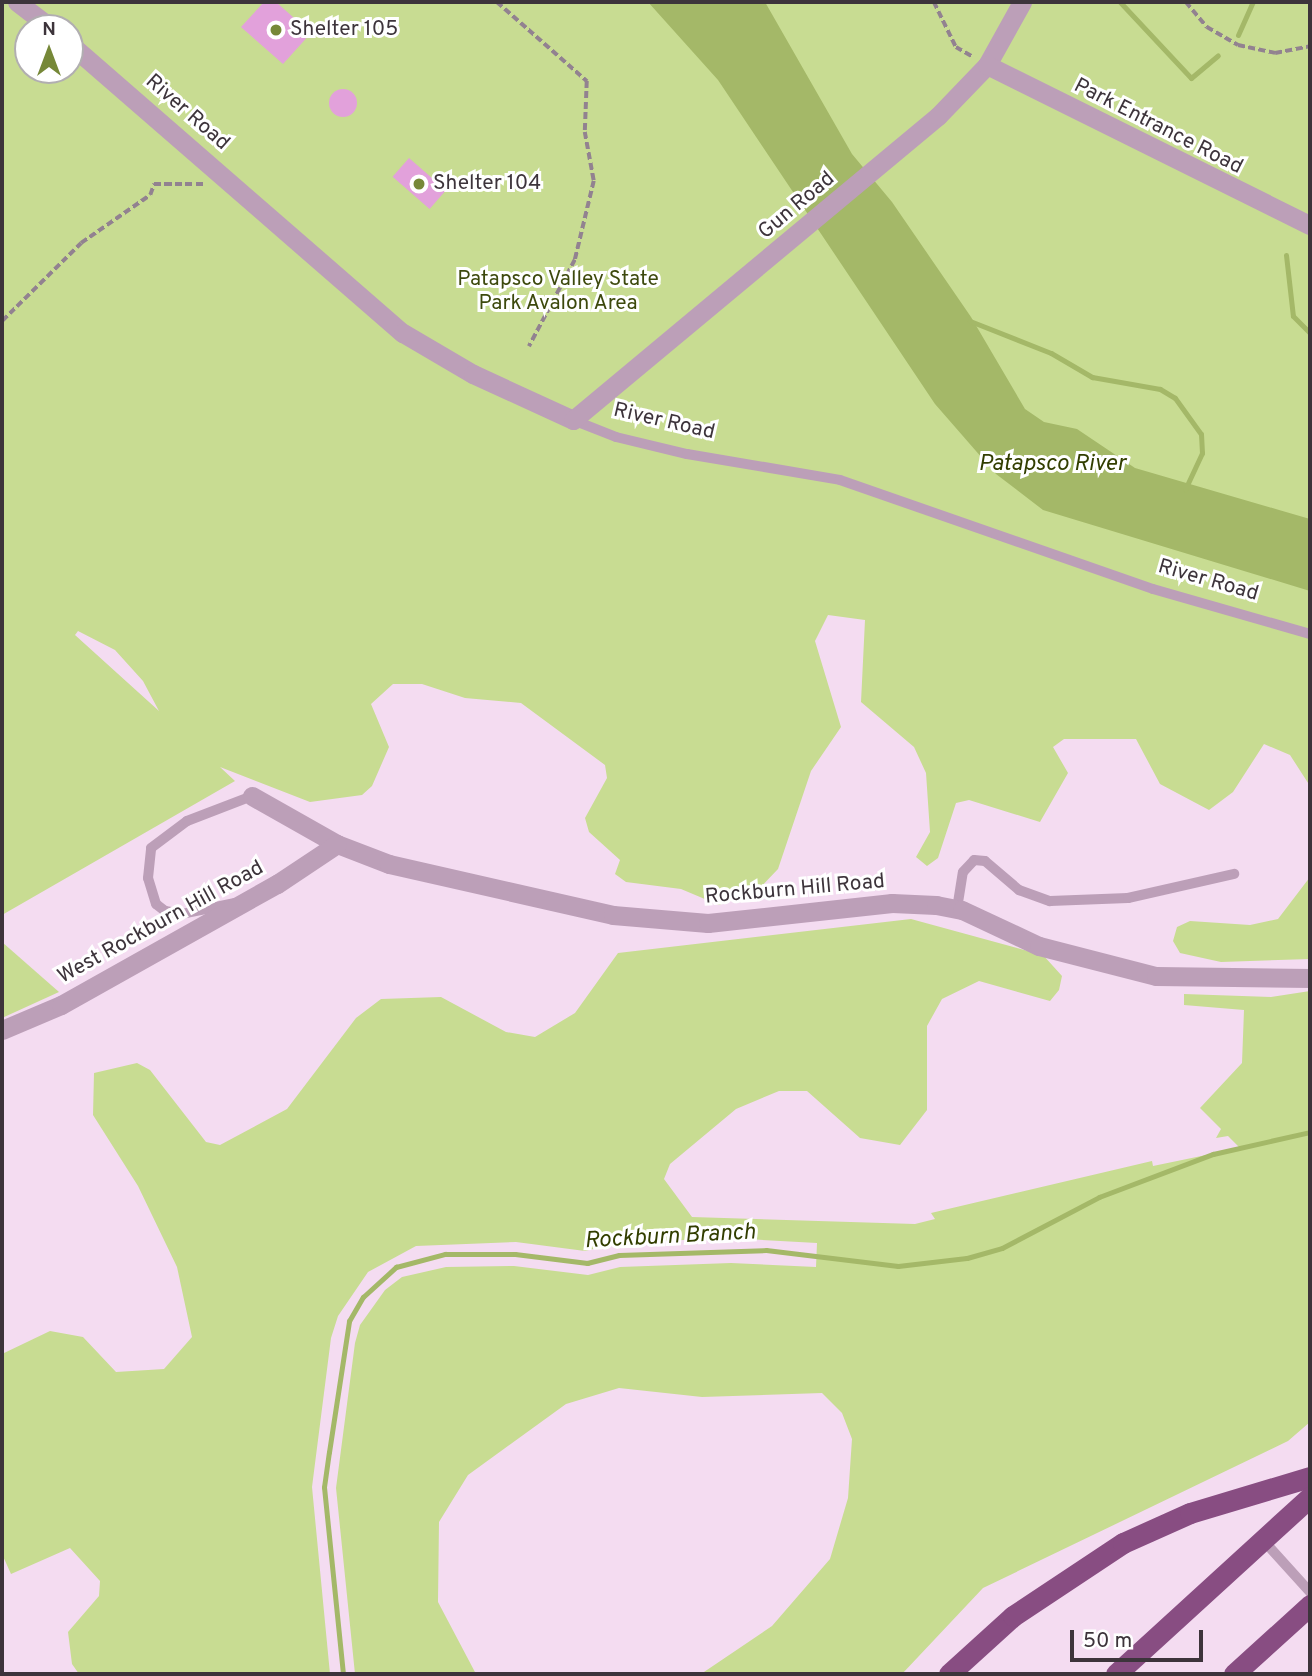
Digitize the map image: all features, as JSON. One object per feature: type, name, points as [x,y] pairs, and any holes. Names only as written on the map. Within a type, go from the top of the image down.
[{"type":"highway","points":[[949,1674],[1023,1608],[1123,1543],[1190,1513],[1310,1477]]},
{"type":"highway","points":[[1116,1674],[1310,1497]]},
{"type":"highway","points":[[1234,1674],[1310,1605]]},
{"type":"street","points":[[17,2],[33,14]]},
{"type":"street","name":"Gun Road","points":[[573,420],[884,163],[987,65],[1022,2]]},
{"type":"street","name":"River Road","points":[[84,56],[403,333],[473,374],[573,420]]},
{"type":"street","name":"Park Entrance Road","points":[[987,65],[1310,225]]},
{"type":"street","name":"Rockburn Hill Road","points":[[252,796],[337,844],[459,883],[662,921],[756,919],[892,903],[957,909],[1039,946],[1156,976],[1310,978]]},
{"type":"street","name":"West Rockburn Hill Road","points":[[2,1030],[61,1005],[243,904],[337,844]]},
{"type":"lane","name":"River Road","points":[[573,420],[616,437],[687,454],[840,480],[1153,589],[1310,634]]},
{"type":"lane","points":[[243,904],[220,902],[181,914],[165,911],[156,904],[148,878],[150,848],[187,821],[252,796]]},
{"type":"lane","points":[[957,909],[963,872],[974,860],[985,861],[1019,890],[1051,901],[1128,898],[1234,874]]},
{"type":"lane","points":[[1263,1540],[1310,1592]]},
{"type":"path","points":[[497,2],[587,81],[585,132],[594,181],[575,260],[529,347]]},
{"type":"path","points":[[934,2],[957,47],[987,65]]},
{"type":"path","points":[[1186,2],[1207,27],[1238,46],[1275,54],[1310,46]]},
{"type":"path","points":[[2,321],[81,243],[150,195],[154,184],[208,184],[202,176]]},
{"type":"green space","name":"Patapsco Valley State Park Avalon Area","points":[[2,2],[1310,2],[1310,786],[1290,755],[1264,744],[1233,792],[1209,810],[1160,784],[1136,739],[1064,739],[1053,747],[1068,773],[1040,822],[969,800],[956,803],[938,858],[927,866],[916,857],[930,832],[926,773],[914,747],[861,702],[865,620],[828,615],[815,641],[841,727],[811,771],[778,869],[759,889],[719,905],[681,889],[626,882],[615,874],[620,860],[589,832],[585,818],[607,778],[605,765],[521,703],[465,698],[422,684],[393,684],[371,704],[389,747],[372,786],[362,795],[310,802],[220,767],[235,781],[2,915]],"holes":[[[78,631],[115,650],[143,681],[159,711],[75,635]]]},
{"type":"green space","points":[[1310,877],[1310,959],[1221,962],[1180,953],[1173,941],[1177,927],[1190,921],[1250,925],[1278,919]]},
{"type":"green space","points":[[911,919],[1043,955],[1062,976],[1059,990],[1050,1001],[979,981],[942,999],[927,1026],[927,1110],[900,1145],[860,1138],[807,1091],[779,1091],[736,1109],[670,1164],[664,1179],[692,1217],[915,1224],[935,1219],[931,1213],[1152,1161],[1153,1166],[1240,1148],[1228,1136],[1216,1138],[1221,1129],[1200,1108],[1242,1063],[1244,1010],[1184,1005],[1184,994],[1271,997],[1310,991],[1310,1422],[1288,1441],[983,1588],[902,1674],[701,1674],[772,1626],[830,1559],[848,1498],[852,1439],[842,1413],[822,1393],[702,1397],[619,1388],[566,1404],[468,1475],[439,1522],[438,1602],[476,1674],[355,1674],[336,1488],[355,1343],[360,1325],[385,1290],[402,1277],[446,1267],[514,1266],[588,1275],[620,1267],[731,1263],[816,1267],[817,1243],[729,1238],[617,1243],[585,1251],[516,1242],[416,1246],[368,1272],[338,1316],[331,1338],[312,1487],[330,1674],[79,1674],[72,1664],[68,1632],[99,1596],[100,1581],[70,1548],[11,1574],[2,1554],[2,1354],[50,1331],[83,1337],[116,1372],[164,1369],[192,1337],[177,1267],[138,1186],[93,1115],[94,1073],[137,1063],[150,1070],[206,1142],[220,1145],[287,1109],[356,1018],[381,999],[441,997],[506,1032],[535,1037],[575,1013],[618,953]]},
{"type":"green space","points":[[2,942],[59,992],[2,1018]]},
{"type":"water","name":"Patapsco River","points":[[648,2],[765,2],[852,154],[892,202],[971,317],[1025,409],[1044,422],[1077,429],[1135,468],[1310,519],[1310,591],[1043,510],[996,474],[935,404],[718,80]]},
{"type":"building","name":"Shelter 105","points":[[264,2],[276,2],[311,33],[283,64],[241,27]]},
{"type":"building","points":[[343,89],[353,93],[357,103],[353,113],[343,117],[333,113],[329,103],[333,93]]},
{"type":"building","name":"Shelter 104","points":[[409,158],[446,190],[430,209],[393,177]]},
{"type":"waterway","points":[[1120,2],[1191,78],[1218,55]]},
{"type":"waterway","points":[[1238,35],[1253,2]]},
{"type":"waterway","points":[[1286,255],[1293,316],[1310,333]]},
{"type":"waterway","points":[[970,321],[1051,353],[1092,377],[1160,389],[1175,398],[1201,434],[1202,453],[1185,489]]},
{"type":"waterway","name":"Rockburn Branch","points":[[343,1674],[324,1487],[349,1321],[363,1297],[396,1267],[445,1254],[515,1254],[587,1263],[619,1255],[766,1250],[898,1266],[967,1258],[1002,1248],[1099,1197],[1213,1154],[1310,1132]]},
{"type":"place","name":"Shelter 105","points":[[276,30]]},
{"type":"place","name":"Shelter 104","points":[[419,184]]}]
